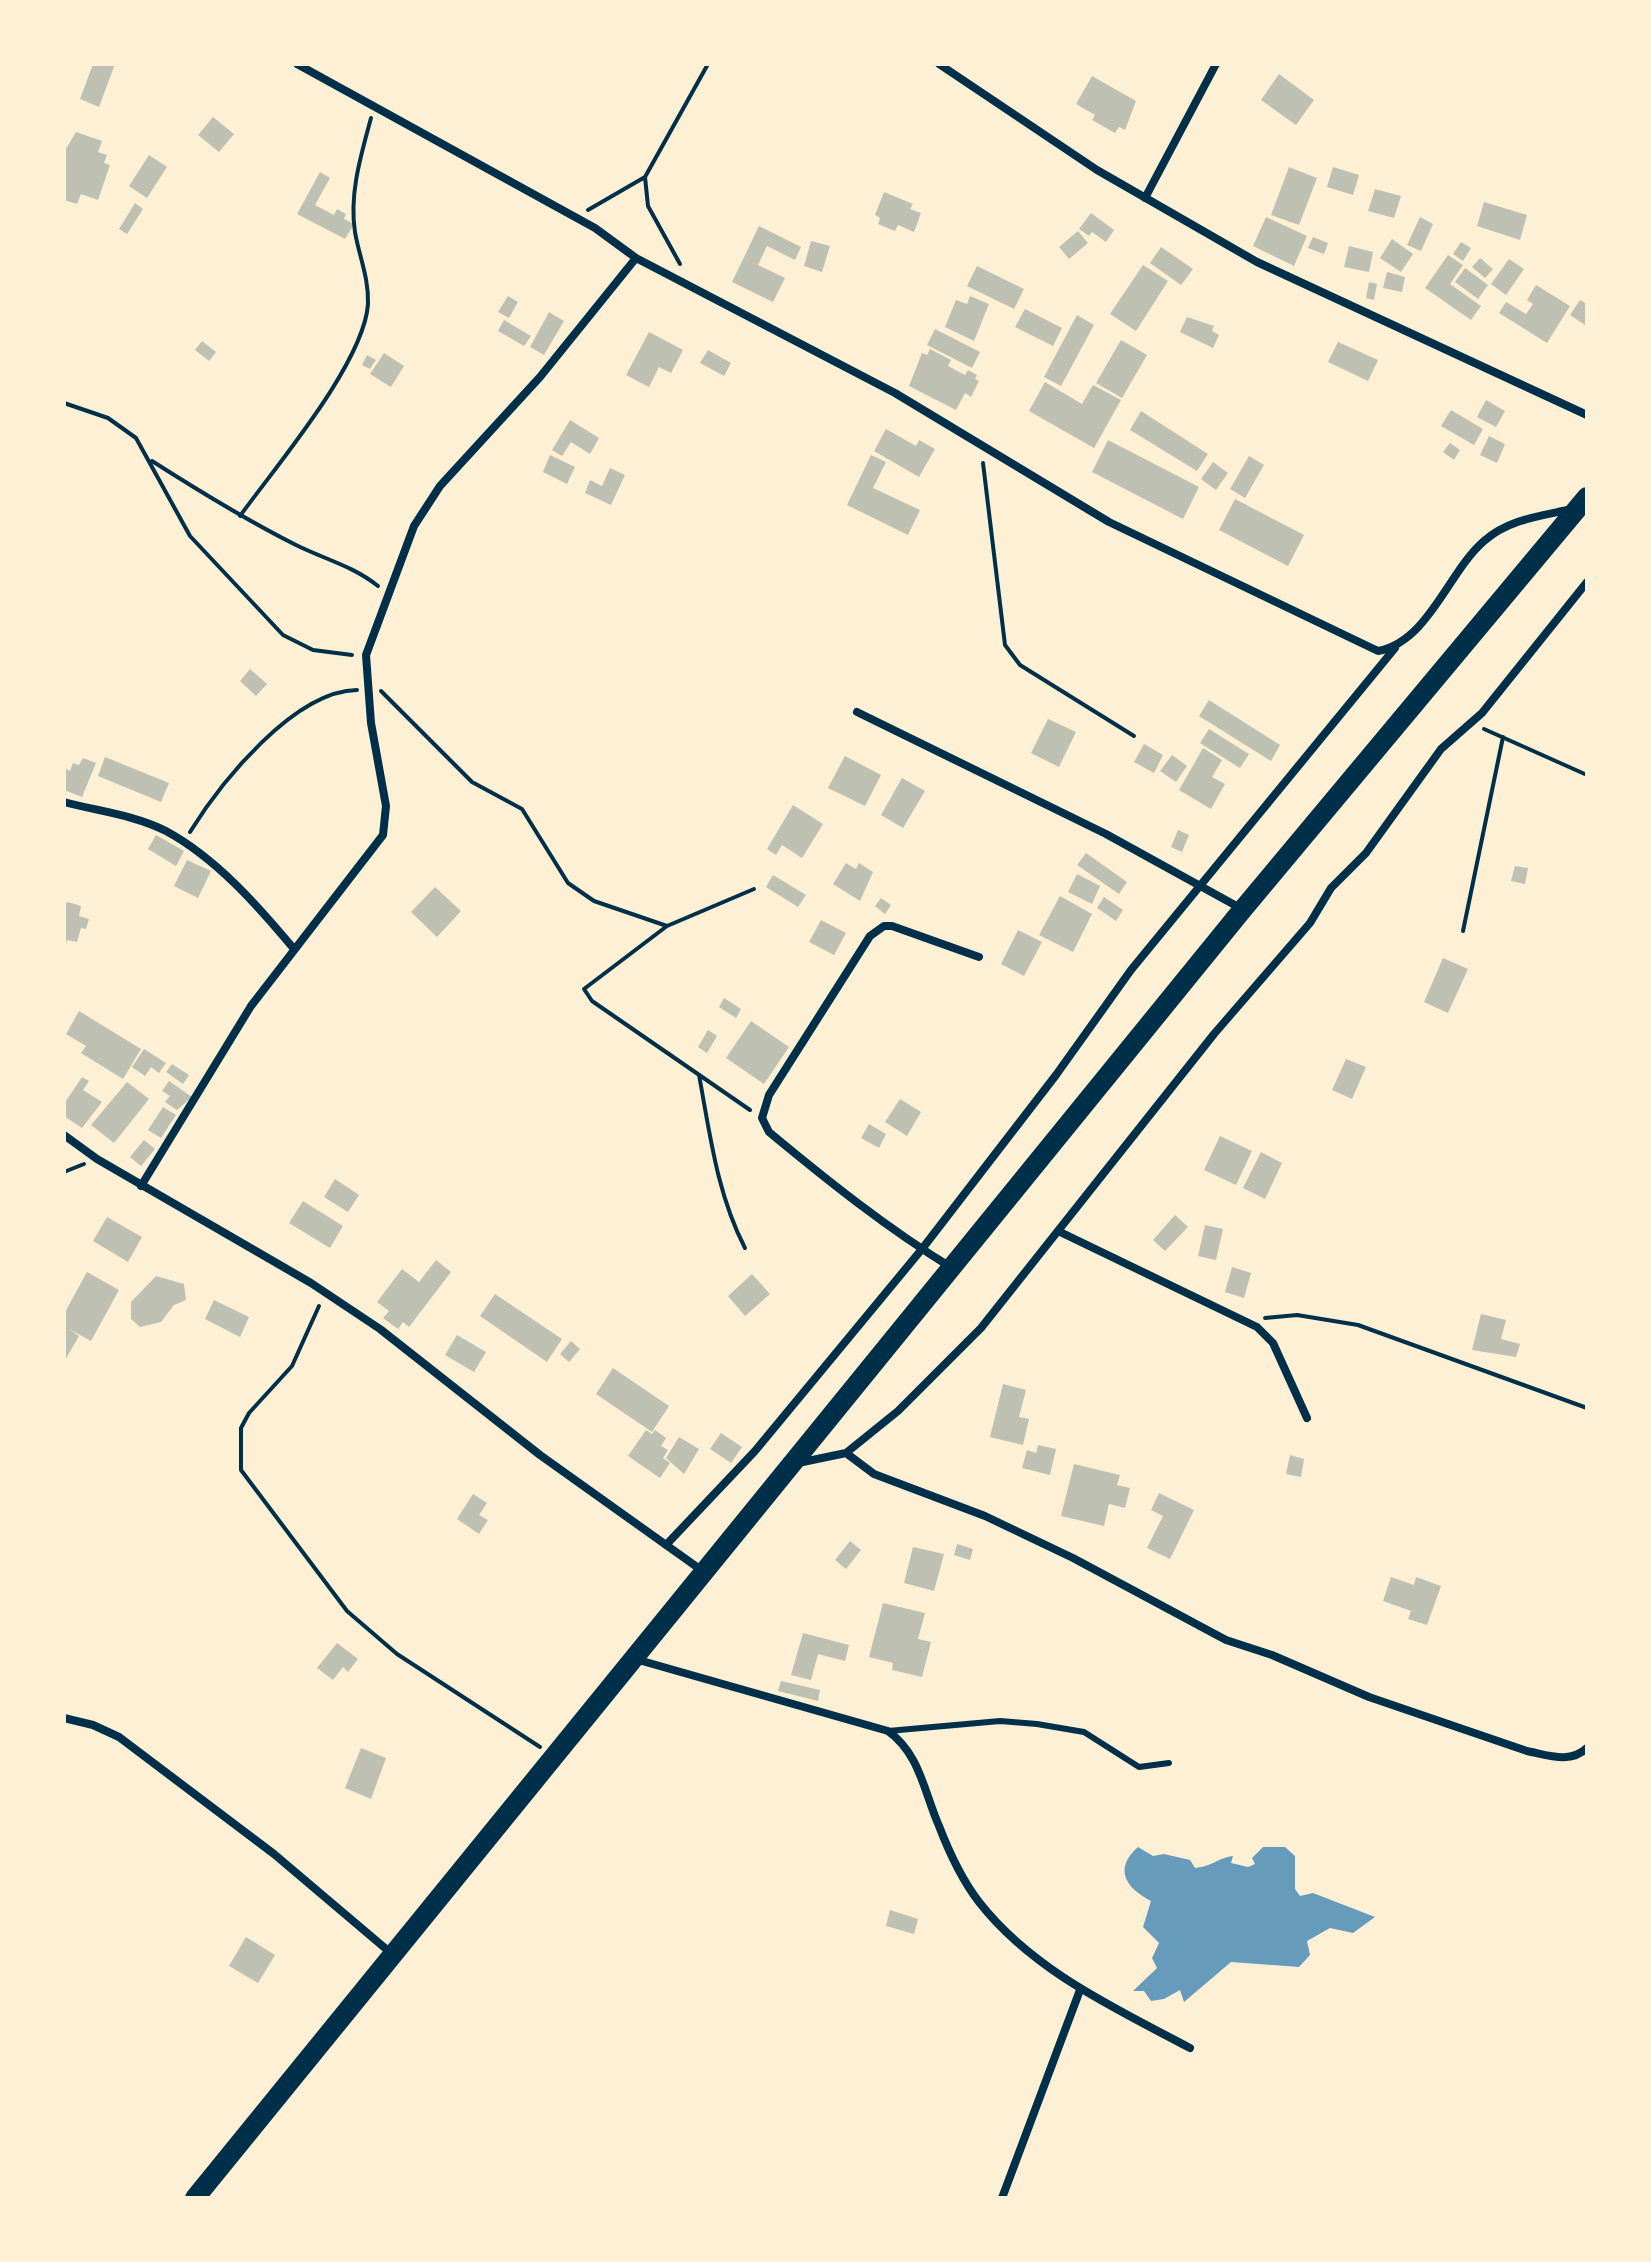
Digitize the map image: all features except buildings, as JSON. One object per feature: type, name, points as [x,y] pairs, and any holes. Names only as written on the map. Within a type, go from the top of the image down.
[{"type":"highway","points":[[195,2198],[1243,909],[1582,502]]},
{"type":"street","points":[[297,64],[574,217],[636,258],[895,393],[982,449],[1109,522],[1351,641],[1378,651],[1395,648]]},
{"type":"street","points":[[939,64],[1145,198],[1284,275],[1587,415]]},
{"type":"street","points":[[1145,198],[1216,64]]},
{"type":"street","points":[[141,1186],[251,1006],[383,835],[386,806],[368,689],[366,655],[414,526],[440,486],[540,377],[636,258]]},
{"type":"street","points":[[666,1545],[755,1451],[922,1249],[1056,1075],[1131,970],[1395,648],[1422,620],[1483,541],[1514,522],[1582,502]]},
{"type":"street","points":[[793,1464],[846,1453],[898,1411],[981,1328],[1214,1034],[1310,923],[1331,888],[1366,853],[1441,749],[1517,672],[1587,582]]},
{"type":"street","points":[[857,712],[1106,834],[1243,909]]},
{"type":"street","points":[[64,802],[145,823],[183,842],[235,885],[294,949]]},
{"type":"street","points":[[953,1268],[922,1249],[793,1152],[769,1132],[762,1118],[769,1095],[870,936],[884,926],[892,926],[979,957]]},
{"type":"street","points":[[64,1135],[141,1186],[380,1329],[540,1455],[705,1573]]},
{"type":"street","points":[[1058,1231],[1257,1327],[1273,1343],[1307,1418]]},
{"type":"street","points":[[846,1453],[874,1474],[985,1516],[1073,1558],[1226,1640],[1272,1655],[1313,1675],[1527,1751],[1563,1758],[1579,1755],[1587,1748]]},
{"type":"street","points":[[635,1659],[888,1731],[902,1741],[923,1777],[938,1824],[979,1902],[1018,1942],[1080,1990],[1190,2048]]},
{"type":"street","points":[[64,1718],[93,1725],[119,1737],[274,1854],[393,1954]]},
{"type":"street","points":[[1002,2198],[1080,1990]]},
{"type":"lane","points":[[888,1731],[1000,1721],[1051,1725],[1084,1732],[1139,1767],[1169,1763]]},
{"type":"path","points":[[574,217],[645,177],[708,64]]},
{"type":"path","points":[[240,516],[324,398],[364,326],[367,286],[355,233],[353,200],[375,105]]},
{"type":"path","points":[[645,177],[648,206],[670,241],[690,286]]},
{"type":"path","points":[[64,403],[108,418],[136,438],[190,536],[283,635],[313,650],[366,655]]},
{"type":"path","points":[[982,449],[1005,645],[1020,665],[1134,736]]},
{"type":"path","points":[[149,459],[240,516],[311,553],[365,575],[389,595]]},
{"type":"path","points":[[367,677],[472,782],[522,809],[568,883],[594,901],[667,926]]},
{"type":"path","points":[[183,842],[214,793],[317,698],[342,690],[368,689]]},
{"type":"path","points":[[1470,723],[1587,775]]},
{"type":"path","points":[[1463,931],[1503,737]]},
{"type":"path","points":[[754,889],[667,926],[584,989],[592,1001],[762,1118]]},
{"type":"path","points":[[699,1075],[721,1191],[729,1217],[745,1248]]},
{"type":"path","points":[[324,1293],[292,1366],[249,1413],[241,1428],[241,1470],[347,1611],[397,1654],[556,1757]]},
{"type":"path","points":[[1243,1319],[1297,1315],[1358,1325],[1587,1408]]},
{"type":"water","points":[[1138,1847],[1153,1856],[1164,1854],[1190,1860],[1195,1868],[1233,1856],[1231,1863],[1248,1867],[1255,1864],[1252,1858],[1263,1847],[1285,1847],[1295,1856],[1295,1889],[1300,1896],[1313,1893],[1375,1917],[1353,1933],[1330,1928],[1307,1941],[1310,1955],[1299,1967],[1231,1962],[1184,2002],[1180,1990],[1164,1999],[1151,2001],[1144,1991],[1133,1991],[1157,1968],[1152,1958],[1159,1943],[1143,1927],[1151,1901],[1135,1890],[1126,1877],[1126,1863]]}]
